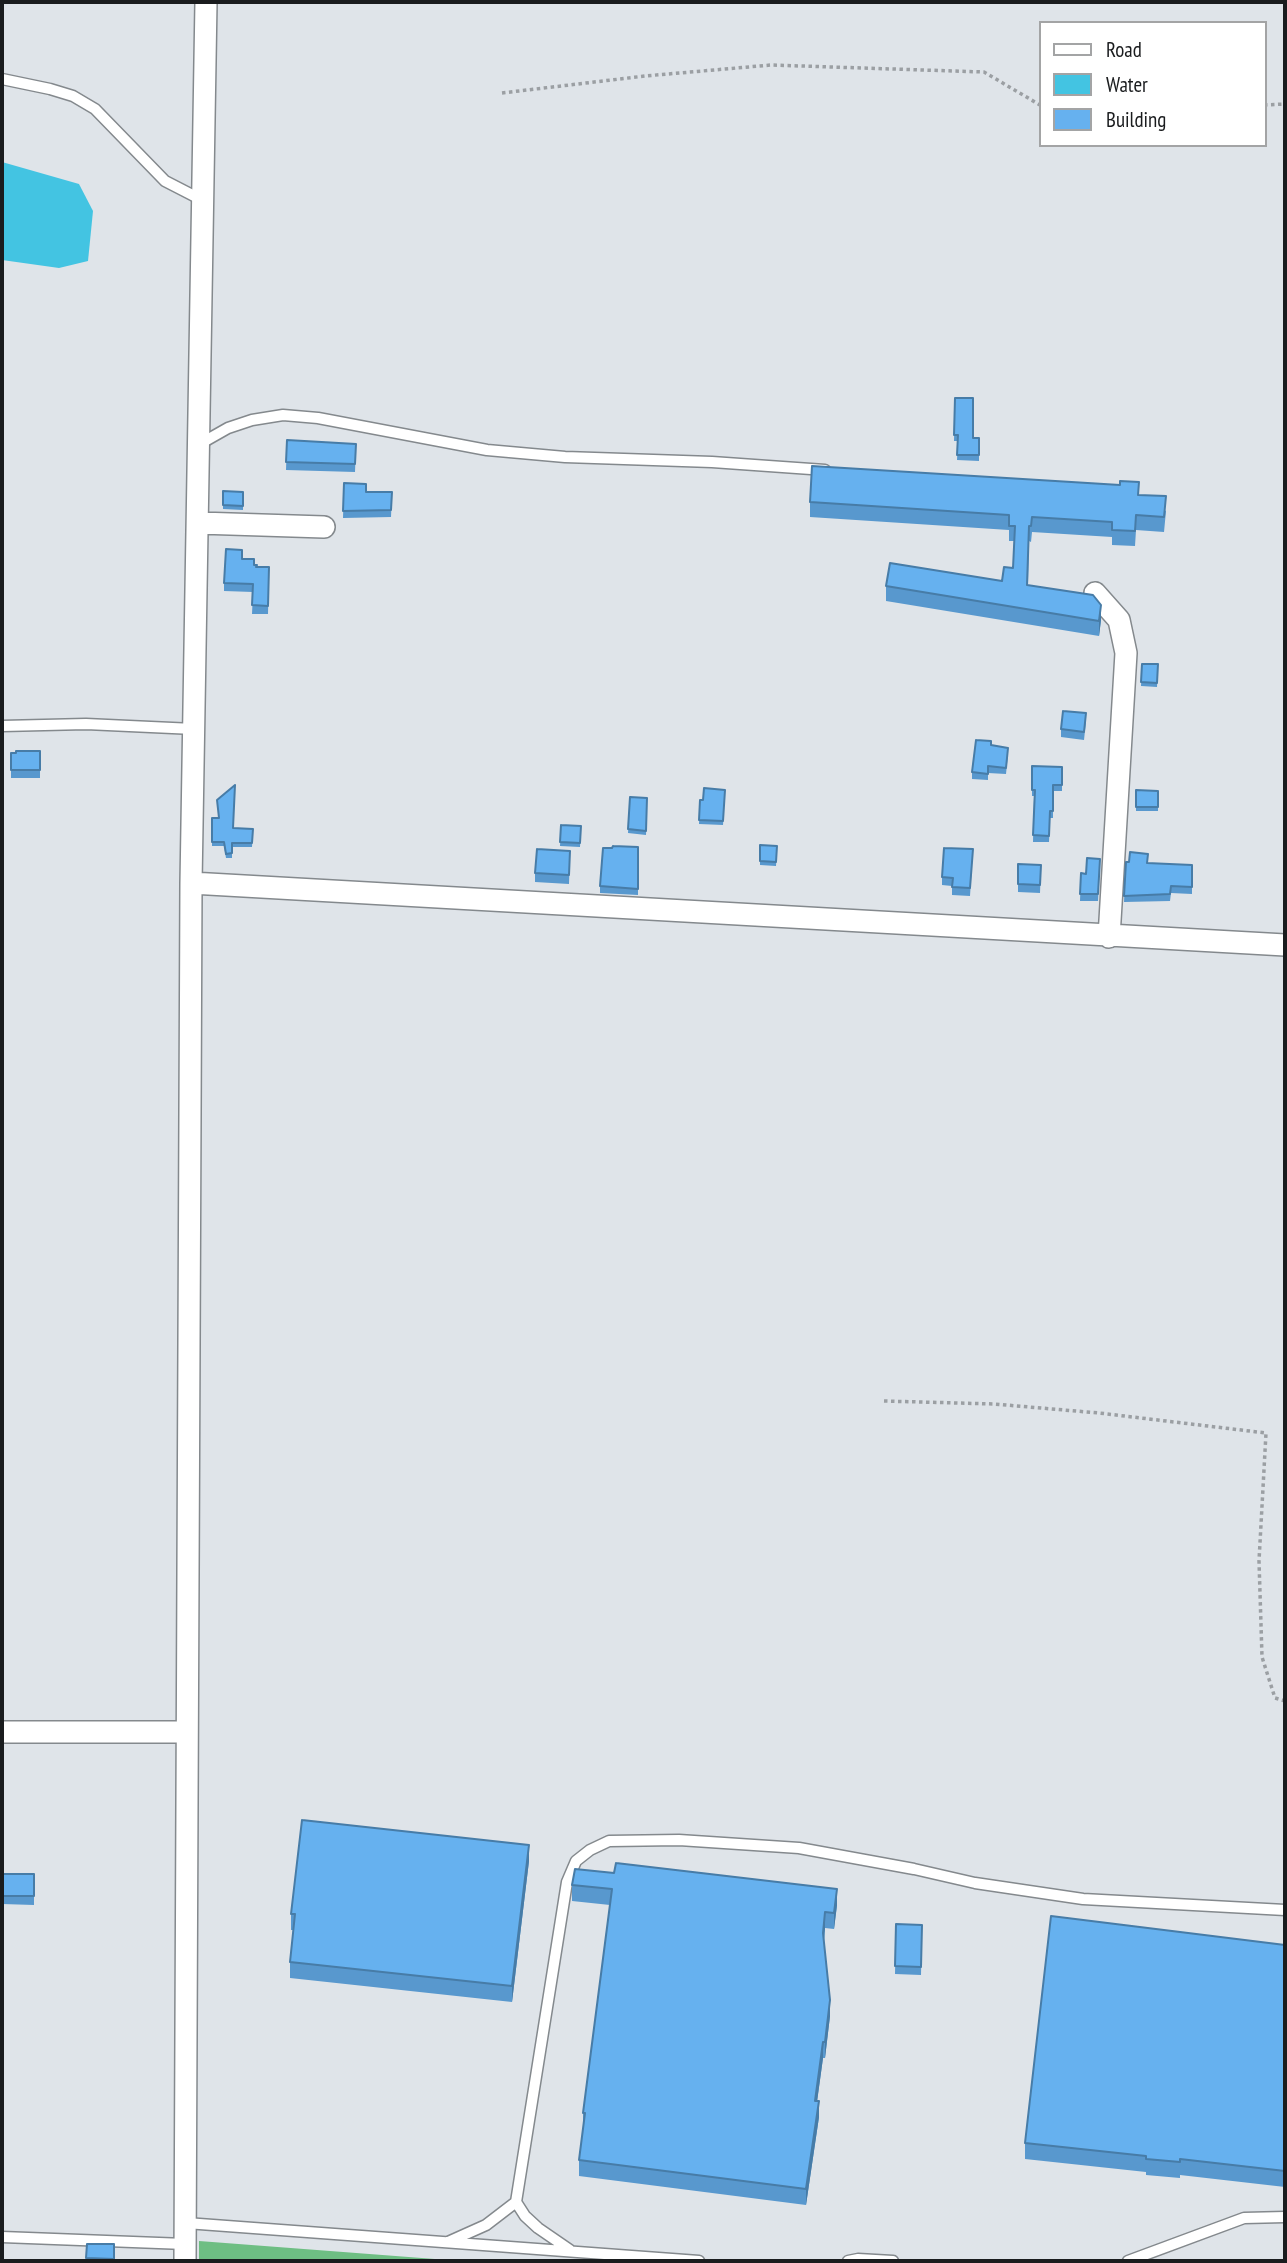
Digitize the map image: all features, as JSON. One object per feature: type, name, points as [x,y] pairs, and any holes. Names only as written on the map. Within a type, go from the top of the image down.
[{"type":"street","points":[[185,2243],[191,883],[206,2]]},
{"type":"street","points":[[198,523],[324,527]]},
{"type":"street","points":[[1094,593],[1119,620],[1126,653],[1109,937]]},
{"type":"street","points":[[191,883],[1285,946]]},
{"type":"street","points":[[2,1732],[186,1732]]},
{"type":"lane","points":[[2,79],[73,96],[95,109],[165,181],[202,200]]},
{"type":"lane","points":[[198,445],[228,428],[252,420],[283,415],[318,418],[487,450],[565,457],[712,462],[840,471]]},
{"type":"lane","points":[[2,726],[86,724],[194,729]]},
{"type":"lane","points":[[573,2251],[538,2228],[525,2216],[516,2202],[567,1882],[576,1861],[590,1850],[609,1841],[680,1840],[799,1848],[914,1869],[975,1884],[1083,1899],[1285,1910]]},
{"type":"lane","points":[[448,2242],[486,2225],[516,2202]]},
{"type":"lane","points":[[1128,2261],[1244,2218],[1285,2217]]},
{"type":"lane","points":[[2,2237],[185,2243],[448,2242],[699,2261]]},
{"type":"lane","points":[[848,2261],[893,2261]]},
{"type":"path","points":[[502,93],[645,76],[771,65],[984,72],[1038,104]]},
{"type":"path","points":[[1266,105],[1285,104]]},
{"type":"path","points":[[884,1401],[1007,1405],[1266,1433],[1259,1561],[1262,1657],[1275,1698],[1285,1701]]},
{"type":"green space","points":[[199,2241],[461,2261],[199,2261]]},
{"type":"water","points":[[2,162],[79,184],[93,211],[88,261],[59,268],[2,260]]},
{"type":"building","points":[[955,398],[973,398],[973,438],[979,438],[979,455],[957,455],[958,435],[954,435]]},
{"type":"building","points":[[287,440],[356,444],[355,464],[286,462]]},
{"type":"building","points":[[812,466],[1120,485],[1120,481],[1139,482],[1138,495],[1166,496],[1164,517],[1136,515],[1135,531],[1112,530],[1112,522],[1032,517],[1029,526],[1027,585],[1093,595],[1101,605],[1099,621],[886,586],[890,563],[1002,581],[1004,567],[1013,568],[1015,526],[1009,526],[1009,515],[810,502]]},
{"type":"building","points":[[344,483],[366,484],[366,492],[392,492],[391,510],[343,511]]},
{"type":"building","points":[[223,491],[243,492],[243,506],[223,505]]},
{"type":"building","points":[[226,549],[242,550],[242,559],[254,559],[256,567],[269,567],[268,606],[252,605],[253,584],[224,583]]},
{"type":"building","points":[[1142,664],[1158,664],[1157,683],[1141,682]]},
{"type":"building","points":[[1063,711],[1086,713],[1084,732],[1061,729]]},
{"type":"building","points":[[976,740],[991,741],[991,745],[1008,748],[1006,768],[988,766],[988,774],[972,772]]},
{"type":"building","points":[[40,751],[40,770],[11,770],[11,753]]},
{"type":"building","points":[[1032,766],[1062,767],[1062,785],[1053,785],[1049,836],[1033,835],[1035,790],[1032,790]]},
{"type":"building","points":[[235,785],[233,828],[253,829],[252,843],[232,843],[232,853],[226,854],[224,842],[212,842],[212,818],[219,818],[217,800]]},
{"type":"building","points":[[704,788],[725,790],[723,821],[699,820]]},
{"type":"building","points":[[1136,790],[1158,791],[1158,807],[1136,807]]},
{"type":"building","points":[[630,797],[647,798],[646,831],[628,829]]},
{"type":"building","points":[[561,825],[581,826],[580,843],[560,842]]},
{"type":"building","points":[[760,845],[777,846],[776,862],[760,861]]},
{"type":"building","points":[[638,847],[638,889],[600,886],[603,848]]},
{"type":"building","points":[[944,848],[973,849],[970,888],[952,887],[953,878],[942,877]]},
{"type":"building","points":[[537,849],[570,851],[569,875],[535,873]]},
{"type":"building","points":[[1130,852],[1148,854],[1147,863],[1192,865],[1192,887],[1171,886],[1170,894],[1124,896],[1126,862],[1129,862]]},
{"type":"building","points":[[1087,858],[1100,859],[1098,894],[1080,894],[1081,873],[1086,874]]},
{"type":"building","points":[[1018,864],[1041,865],[1040,885],[1018,884]]},
{"type":"building","points":[[302,1820],[529,1845],[512,1986],[290,1962],[295,1914],[291,1914]]},
{"type":"building","points":[[616,1863],[837,1889],[834,1913],[825,1912],[823,1933],[830,2000],[815,2101],[819,2101],[806,2189],[579,2160],[612,1889],[572,1885],[575,1869],[614,1873]]},
{"type":"building","points":[[2,1874],[34,1874],[34,1896],[2,1896]]},
{"type":"building","points":[[1051,1916],[1285,1945],[1285,2171],[1180,2159],[1180,2162],[1146,2159],[1146,2156],[1025,2143]]},
{"type":"building","points":[[896,1924],[922,1925],[921,1967],[895,1966]]},
{"type":"building","points":[[87,2244],[114,2244],[114,2259],[86,2258]]}]
